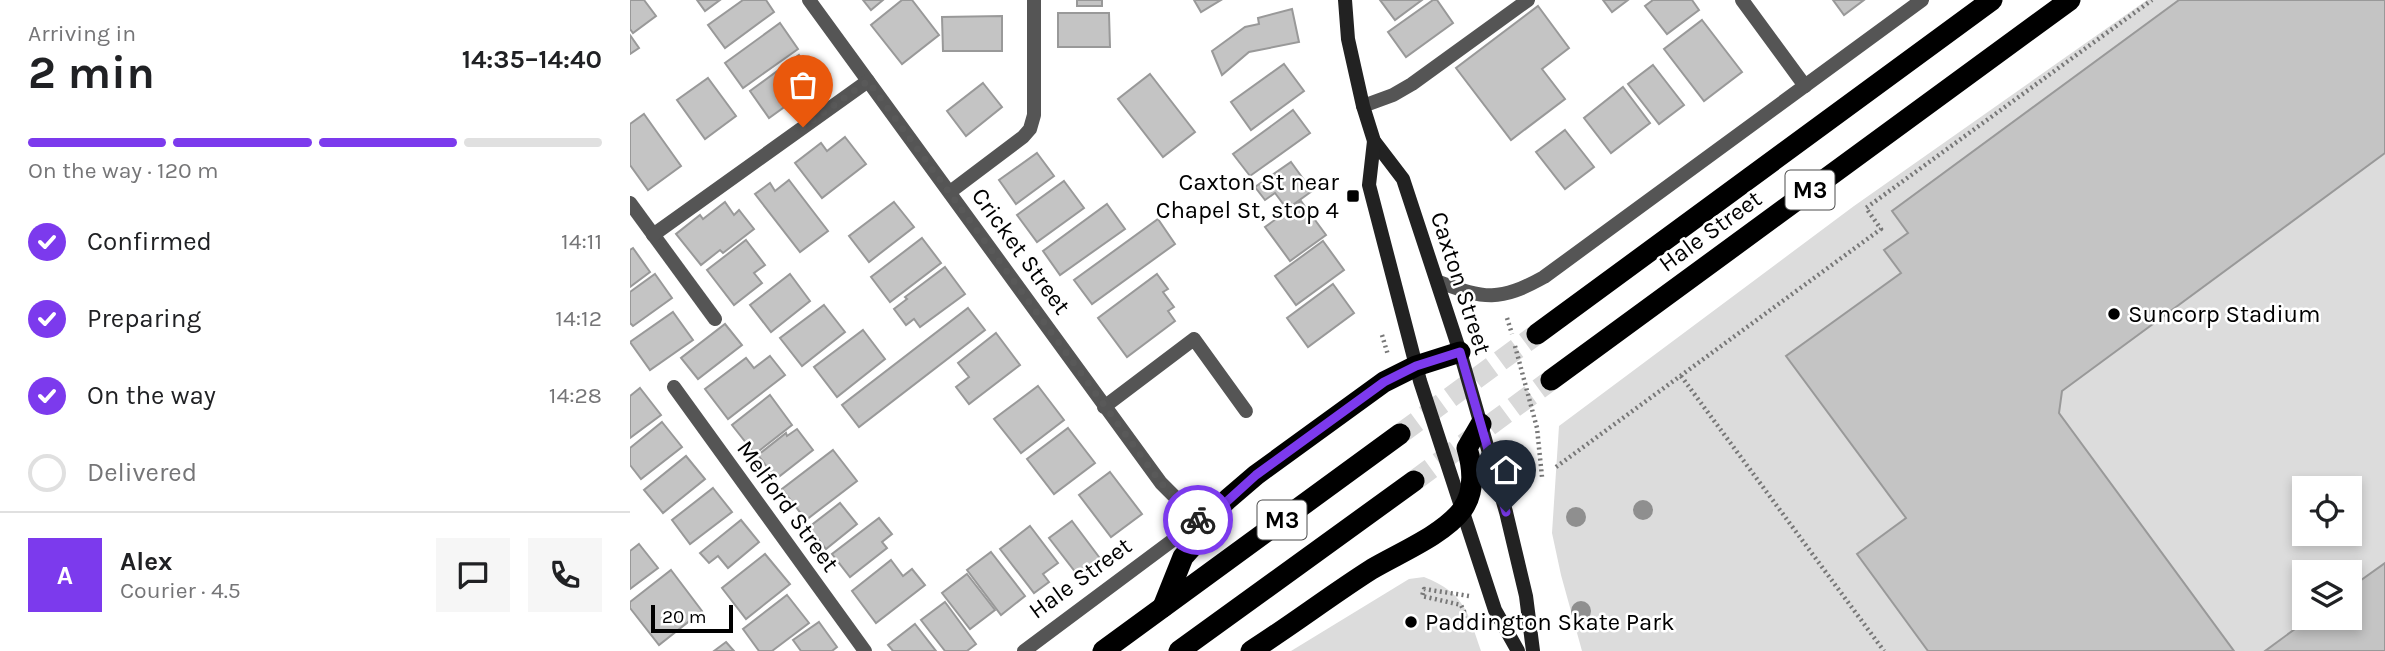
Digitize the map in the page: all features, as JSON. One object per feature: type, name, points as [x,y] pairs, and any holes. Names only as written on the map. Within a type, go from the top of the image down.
[{"type":"highway","name":"Hale Street","points":[[1537,334],[1992,0]]},
{"type":"highway","name":"Hale Street","points":[[1551,380],[2070,0]]},
{"type":"highway","points":[[1163,607],[1183,557],[1191,548],[1202,524],[1228,499],[1284,454],[1384,382],[1418,374],[1460,352]]},
{"type":"highway","points":[[1251,651],[1370,571],[1436,532],[1462,510],[1468,499],[1464,482],[1467,448],[1480,424]]},
{"type":"highway","name":"M3","points":[[1102,651],[1400,434]]},
{"type":"highway","name":"M3","points":[[1179,651],[1414,481]]},
{"type":"main road","name":"Caxton Street","points":[[1345,0],[1348,39],[1374,141],[1403,179],[1460,352],[1526,596],[1533,651]]},
{"type":"main road","name":"Caxton Street","points":[[1374,141],[1369,185],[1418,374],[1464,482]]},
{"type":"main road","points":[[1462,510],[1495,610],[1518,651]]},
{"type":"street","name":"Cricket Street","points":[[809,0],[1104,407],[1161,483],[1202,524]]},
{"type":"street","points":[[950,192],[1030,129],[1034,115],[1034,0]]},
{"type":"street","points":[[1363,106],[1393,95],[1412,84],[1528,0]]},
{"type":"street","points":[[1742,0],[1805,86]]},
{"type":"street","points":[[1439,282],[1472,294],[1491,296],[1501,295],[1534,282],[1923,0]]},
{"type":"street","points":[[653,235],[868,81]]},
{"type":"street","points":[[630,203],[715,320]]},
{"type":"street","points":[[1104,407],[1194,339],[1246,411]]},
{"type":"street","name":"Melford Street","points":[[674,387],[865,651]]},
{"type":"street","name":"Hale Street","points":[[1024,651],[1181,534],[1202,524]]},
{"type":"path","points":[[1556,467],[1881,229],[1866,208],[2152,0]]},
{"type":"path","points":[[1507,318],[1537,428],[1542,477]]},
{"type":"path","points":[[1382,335],[1389,356]]},
{"type":"path","points":[[1681,376],[1884,651]]},
{"type":"path","points":[[1464,618],[1461,605],[1422,596],[1424,589],[1470,596]]},
{"type":"shaded area","name":"Suncorp Stadium","points":[[2147,0],[2385,0],[2385,651],[1582,651],[1552,533],[1559,426],[1854,206]]},
{"type":"shaded area","name":"Paddington Skate Park","points":[[1424,577],[1438,583],[1457,597],[1468,615],[1481,651],[1291,651],[1409,579]]},
{"type":"building","points":[[630,0],[644,0],[656,16],[633,33],[630,29]]},
{"type":"building","points":[[697,0],[720,0],[705,11]]},
{"type":"building","points":[[743,0],[766,0],[774,12],[725,48],[708,25]]},
{"type":"building","points":[[863,0],[883,0],[871,10]]},
{"type":"building","points":[[902,0],[912,0],[939,35],[902,64],[871,25]]},
{"type":"building","points":[[1077,0],[1102,0],[1102,6],[1077,6]]},
{"type":"building","points":[[1194,0],[1221,0],[1201,12]]},
{"type":"building","points":[[1380,0],[1422,0],[1395,20]]},
{"type":"building","points":[[1433,0],[1437,0],[1453,23],[1406,57],[1388,32]]},
{"type":"building","points":[[1603,0],[1628,0],[1612,12]]},
{"type":"building","points":[[1653,0],[1692,0],[1699,10],[1667,34],[1645,6]]},
{"type":"building","points":[[1833,0],[1864,0],[1844,15]]},
{"type":"building","name":"Suncorp Stadium","points":[[2179,0],[2385,0],[2385,153],[2062,391],[2059,413],[2234,651],[1928,651],[1857,554],[1906,518],[1786,356],[1901,273],[1884,250],[1908,233],[1892,211]]},
{"type":"building","points":[[1538,6],[1569,48],[1542,69],[1565,99],[1511,140],[1456,68]]},
{"type":"building","points":[[1292,9],[1299,42],[1249,52],[1222,75],[1212,51],[1245,27],[1259,24],[1258,18]]},
{"type":"building","points":[[1058,13],[1109,13],[1110,47],[1058,47]]},
{"type":"building","points":[[1002,16],[1002,51],[943,51],[942,17]]},
{"type":"building","points":[[1702,20],[1742,72],[1704,101],[1664,49]]},
{"type":"building","points":[[780,23],[798,49],[743,88],[725,63]]},
{"type":"building","points":[[630,35],[639,48],[630,54]]},
{"type":"building","points":[[799,55],[819,82],[769,118],[750,91]]},
{"type":"building","points":[[1284,64],[1304,91],[1251,130],[1231,102]]},
{"type":"building","points":[[1653,65],[1684,105],[1659,124],[1628,84]]},
{"type":"building","points":[[1150,74],[1195,132],[1163,157],[1118,99]]},
{"type":"building","points":[[708,78],[736,116],[705,139],[677,100]]},
{"type":"building","points":[[983,83],[1002,107],[966,136],[947,111]]},
{"type":"building","points":[[1623,87],[1650,123],[1611,153],[1584,118]]},
{"type":"building","points":[[1293,110],[1310,133],[1250,176],[1233,154]]},
{"type":"building","points":[[644,114],[681,166],[648,190],[630,165],[630,124]]},
{"type":"building","points":[[1565,130],[1594,167],[1565,189],[1536,152]]},
{"type":"building","points":[[845,137],[866,164],[822,198],[795,163],[821,143],[827,151]]},
{"type":"building","points":[[1037,153],[1054,176],[1016,204],[999,180]]},
{"type":"building","points":[[1291,162],[1312,191],[1287,209],[1275,193],[1265,200],[1255,187]]},
{"type":"building","points":[[789,180],[828,231],[800,252],[755,194],[770,183],[775,191]]},
{"type":"building","points":[[1064,181],[1084,208],[1037,242],[1017,215]]},
{"type":"building","points":[[1301,201],[1326,235],[1290,261],[1265,227]]},
{"type":"building","points":[[725,202],[734,215],[739,210],[754,229],[723,253],[720,250],[701,265],[676,234],[700,215],[703,219]]},
{"type":"building","points":[[894,202],[914,227],[869,262],[849,236]]},
{"type":"building","points":[[1107,204],[1125,229],[1060,275],[1043,251]]},
{"type":"building","points":[[1158,219],[1175,244],[1092,304],[1074,280]]},
{"type":"building","points":[[922,238],[941,263],[890,302],[871,277]]},
{"type":"building","points":[[746,240],[765,265],[754,273],[762,283],[734,305],[707,270]]},
{"type":"building","points":[[1323,241],[1344,270],[1296,305],[1275,276]]},
{"type":"building","points":[[633,248],[650,272],[630,287],[630,250]]},
{"type":"building","points":[[945,267],[965,294],[920,327],[914,319],[906,325],[894,309],[907,299],[905,297]]},
{"type":"building","points":[[655,274],[672,298],[633,326],[630,323],[630,292]]},
{"type":"building","points":[[790,274],[810,301],[771,332],[750,305]]},
{"type":"building","points":[[1157,274],[1168,289],[1163,292],[1174,307],[1168,311],[1175,321],[1127,357],[1098,318]]},
{"type":"building","points":[[1333,284],[1354,313],[1308,347],[1287,318]]},
{"type":"building","points":[[824,305],[845,332],[802,366],[780,338]]},
{"type":"building","points":[[968,308],[985,330],[859,427],[842,405]]},
{"type":"building","points":[[673,312],[693,340],[650,370],[630,342]]},
{"type":"building","points":[[725,324],[742,345],[698,379],[681,358]]},
{"type":"building","points":[[863,330],[885,359],[837,397],[814,367]]},
{"type":"building","points":[[996,333],[1020,365],[969,404],[956,387],[969,377],[958,363]]},
{"type":"building","points":[[770,356],[785,375],[728,419],[705,389],[746,358],[754,368]]},
{"type":"building","points":[[1038,386],[1064,420],[1021,453],[994,419]]},
{"type":"building","points":[[640,388],[661,415],[630,438],[630,396]]},
{"type":"building","points":[[770,395],[792,425],[755,454],[732,425]]},
{"type":"building","points":[[662,422],[682,447],[641,479],[630,465],[630,448]]},
{"type":"building","points":[[1068,428],[1095,463],[1054,494],[1027,459]]},
{"type":"building","points":[[797,429],[813,450],[776,479],[758,455],[786,433],[787,436]]},
{"type":"building","points":[[833,450],[857,481],[806,520],[782,489]]},
{"type":"building","points":[[686,456],[705,479],[663,513],[644,490]]},
{"type":"building","points":[[1110,472],[1142,514],[1111,537],[1079,495]]},
{"type":"building","points":[[713,488],[732,512],[690,544],[672,520]]},
{"type":"building","points":[[840,503],[857,524],[826,549],[809,527]]},
{"type":"building","points":[[879,518],[892,534],[882,542],[887,548],[850,577],[832,554]]},
{"type":"building","points":[[741,520],[759,542],[728,568],[718,556],[709,563],[700,553]]},
{"type":"building","points":[[1072,521],[1102,561],[1080,578],[1049,538]]},
{"type":"building","points":[[1030,526],[1058,563],[1043,574],[1049,582],[1034,593],[1000,549]]},
{"type":"building","points":[[639,544],[658,568],[630,589],[630,551]]},
{"type":"building","points":[[991,552],[1025,596],[1001,615],[967,570]]},
{"type":"building","points":[[765,554],[790,584],[746,619],[722,588]]},
{"type":"building","points":[[891,560],[903,576],[912,569],[925,585],[876,623],[852,591]]},
{"type":"building","points":[[2385,563],[2385,651],[2265,651],[2294,630],[2362,630],[2362,579]]},
{"type":"building","points":[[671,570],[702,611],[659,645],[630,608],[630,602]]},
{"type":"building","points":[[967,574],[995,610],[970,629],[942,593]]},
{"type":"building","points":[[787,595],[809,623],[772,651],[759,651],[743,629]]},
{"type":"building","points":[[945,602],[976,644],[967,651],[945,651],[921,620]]},
{"type":"building","points":[[819,622],[837,647],[832,651],[801,651],[793,640]]},
{"type":"building","points":[[915,624],[936,651],[893,651],[888,645]]},
{"type":"building","points":[[726,642],[734,651],[714,651]]},
{"type":"tunnel","points":[[1400,434],[1537,334]]},
{"type":"tunnel","points":[[1414,481],[1551,380]]},
{"type":"way so far","points":[[803,127],[868,81],[1161,483],[1198,520]]},
{"type":"place","name":"Caxton St near Chapel St, stop 4","points":[[1353,196]]},
{"type":"place","name":"Suncorp Stadium","points":[[2114,314]]},
{"type":"place","name":"Paddington Skate Park","points":[[1411,622]]},
{"type":"route","points":[[1198,520],[1202,524],[1256,475],[1384,382],[1416,366],[1460,352],[1506,512]]}]
